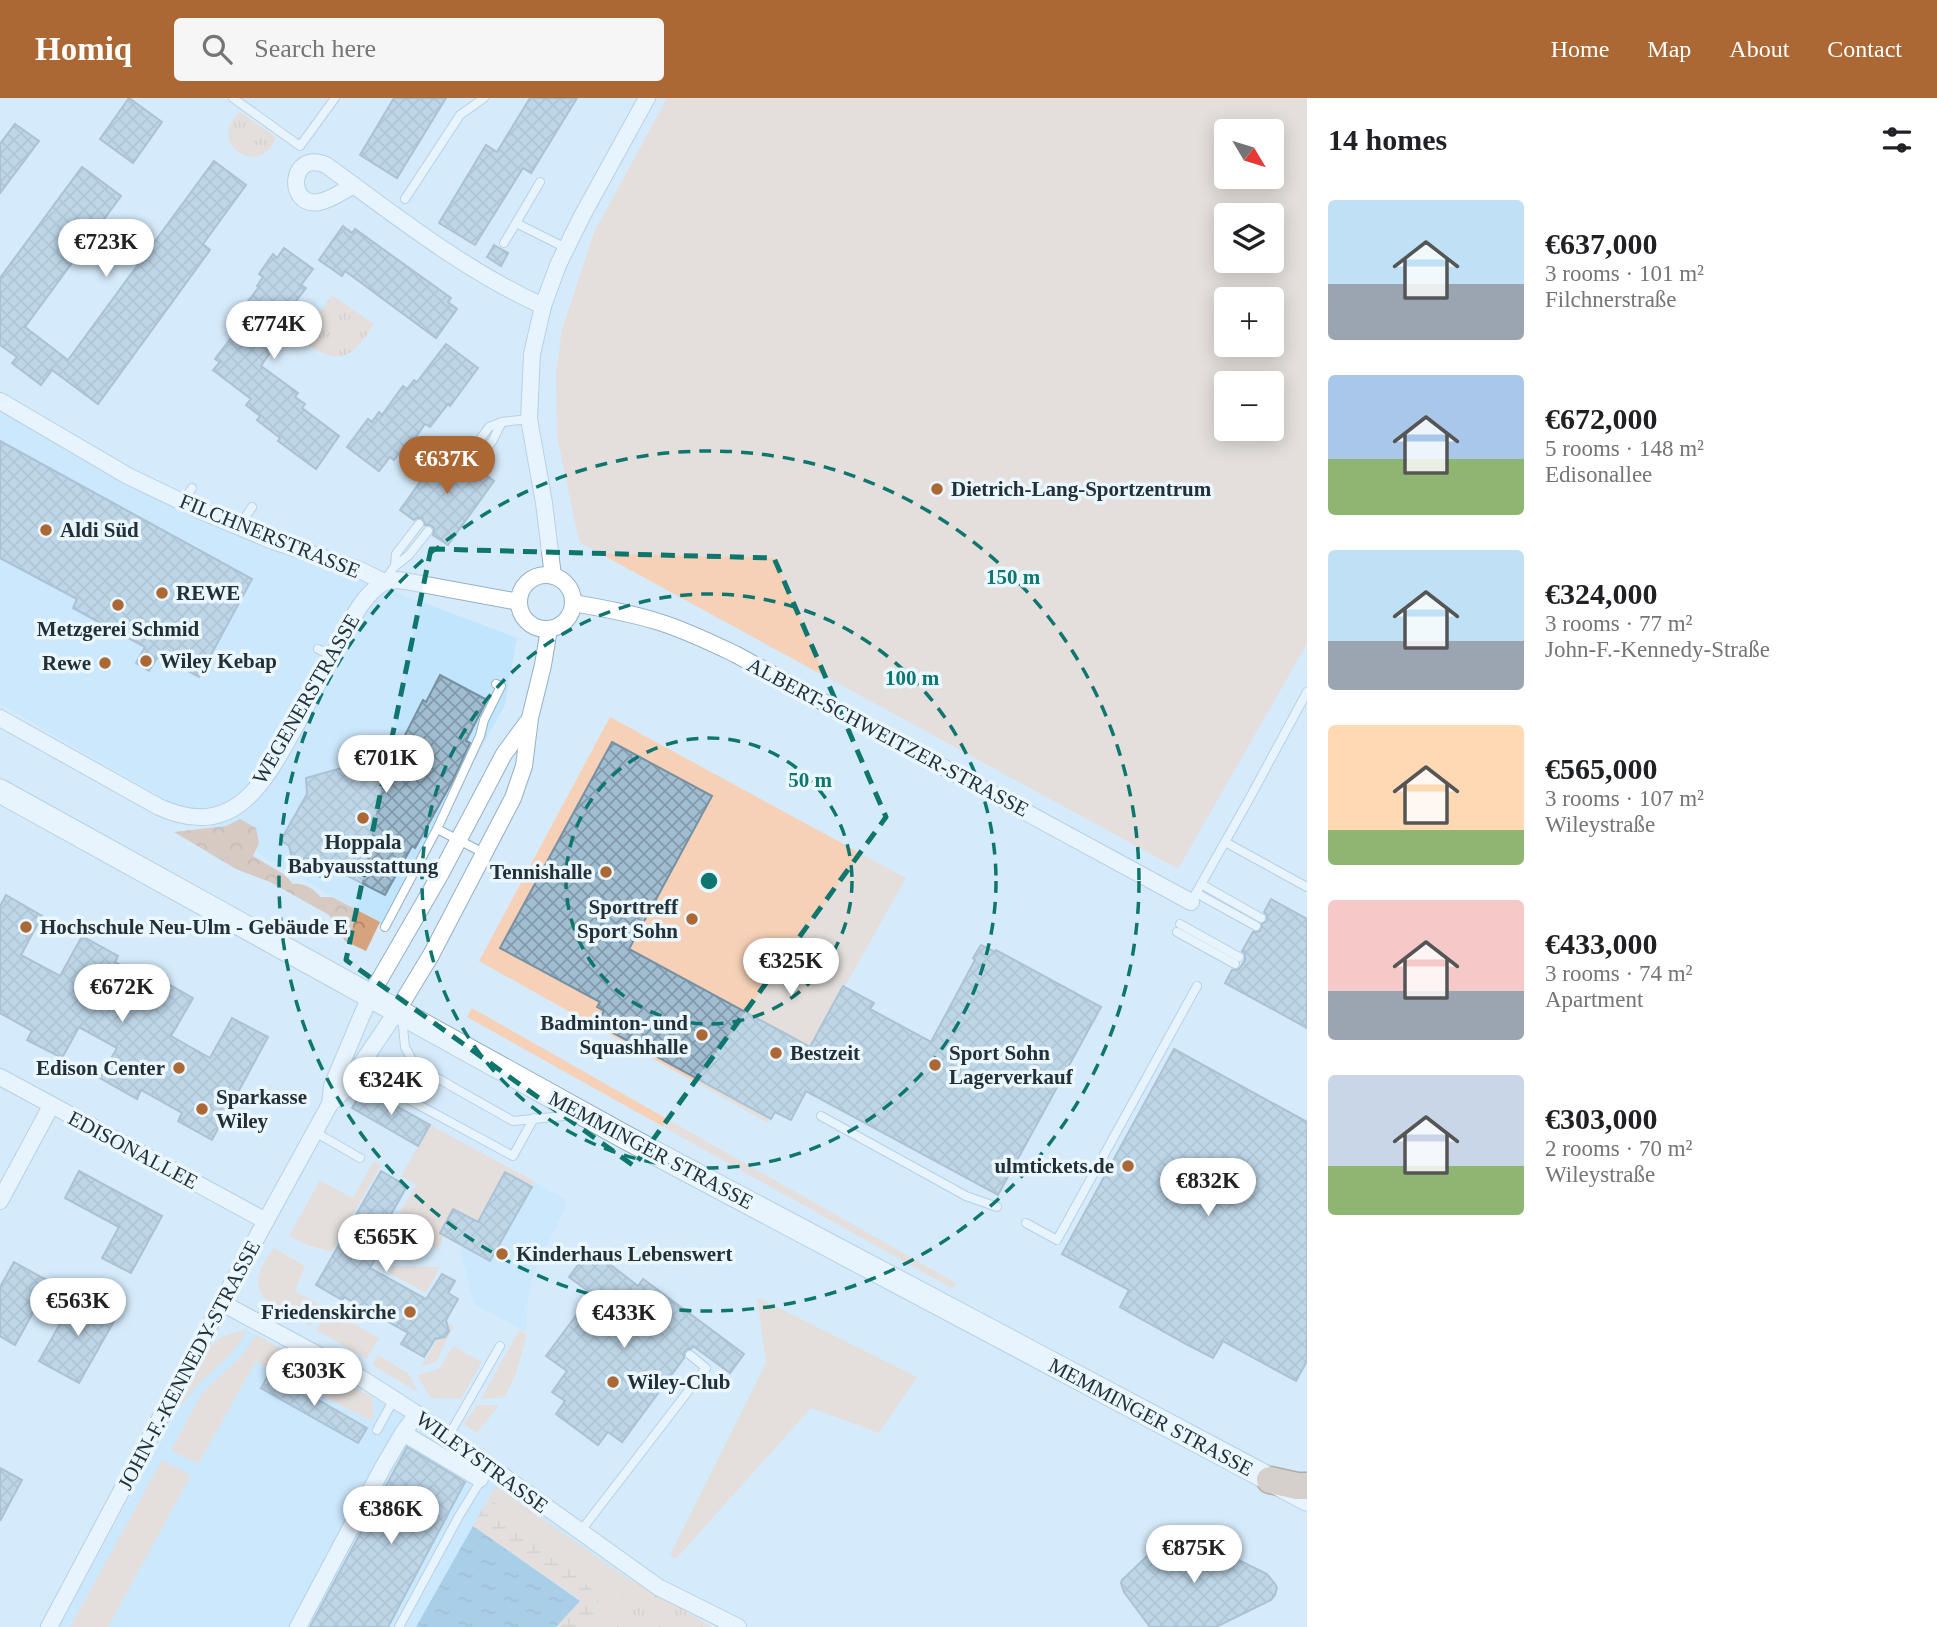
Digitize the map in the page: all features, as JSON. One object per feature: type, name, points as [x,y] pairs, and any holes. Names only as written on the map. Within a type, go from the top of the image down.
[{"type":"main road","name":"MEMMINGER STRASSE","points":[[0,791],[585,1115],[1307,1499]]},
{"type":"main road","points":[[1270,1480],[1307,1486]]},
{"type":"street","points":[[553,576],[530,419],[532,355],[543,306],[566,248],[647,98]]},
{"type":"street","points":[[354,186],[463,262],[512,292],[543,306]]},
{"type":"street","name":"FILCHNERSTRASSE","points":[[0,401],[132,470],[183,502],[239,527],[300,543],[384,582],[405,581],[519,602]]},
{"type":"street","points":[[542,575],[553,576],[569,587],[572,610],[564,622],[549,629],[531,625],[522,615],[519,602],[522,590],[530,580],[542,575]]},
{"type":"street","name":"WEGENERSTRASSE","points":[[0,718],[33,728],[174,814],[201,818],[220,814],[236,806],[262,783],[309,715],[325,652],[368,594],[384,582]]},
{"type":"street","name":"ALBERT-SCHWEITZER-STRASSE","points":[[573,603],[631,614],[696,635],[1194,897]]},
{"type":"street","points":[[400,1013],[513,798],[524,766],[530,718],[549,629]]},
{"type":"street","points":[[370,996],[459,840],[504,754],[530,718]]},
{"type":"street","name":"JOHN-F.-KENNEDY-STRASSE","points":[[330,1104],[331,1086],[370,996]]},
{"type":"street","name":"JOHN-F.-KENNEDY-STRASSE","points":[[49,1627],[330,1104],[343,1091],[400,1013]]},
{"type":"street","name":"EDISONALLEE","points":[[0,1077],[266,1221]]},
{"type":"street","points":[[0,1201],[51,1106]]},
{"type":"street","name":"WILEYSTRASSE","points":[[222,1303],[361,1378],[448,1437],[485,1473],[580,1532],[658,1587],[738,1627]]},
{"type":"street","points":[[298,1627],[402,1433],[416,1414]]},
{"type":"street","points":[[402,1433],[485,1473]]},
{"type":"lane","points":[[233,98],[300,146],[335,98]]},
{"type":"lane","points":[[404,199],[460,115],[484,98]]},
{"type":"lane","points":[[504,243],[540,182]]},
{"type":"lane","points":[[516,223],[566,248]]},
{"type":"lane","points":[[465,460],[489,427],[502,422],[530,419]]},
{"type":"lane","points":[[474,467],[502,422]]},
{"type":"lane","points":[[183,502],[192,488]]},
{"type":"lane","points":[[239,527],[252,507]]},
{"type":"lane","points":[[395,566],[397,554],[419,524]]},
{"type":"lane","points":[[384,582],[395,566],[409,555],[428,531]]},
{"type":"lane","points":[[385,927],[437,829],[480,736],[484,720],[501,686],[496,684]]},
{"type":"lane","points":[[1201,884],[1259,922],[1194,897],[1201,884],[1225,842],[1307,691]]},
{"type":"lane","points":[[437,829],[484,853]]},
{"type":"lane","points":[[1225,842],[1307,887]]},
{"type":"lane","points":[[1178,928],[1203,937],[1237,961],[1178,928]]},
{"type":"lane","points":[[1026,1223],[1057,1240],[1197,985]]},
{"type":"lane","points":[[400,1013],[405,1047],[415,1065],[513,1121],[585,1115]]},
{"type":"lane","points":[[404,1097],[513,1156],[534,1118]]},
{"type":"lane","points":[[821,1116],[967,1196],[997,1207]]},
{"type":"lane","points":[[315,1132],[360,1158]]},
{"type":"lane","points":[[448,1437],[500,1346]]},
{"type":"lane","points":[[580,1532],[706,1368],[690,1356]]},
{"type":"lane","points":[[377,1430],[394,1399]]},
{"type":"lane","points":[[399,1627],[485,1473]]},
{"type":"highlighted area","points":[[431,549],[774,558],[886,817],[634,1166],[346,960]]},
{"type":"shaded area","points":[[0,409],[60,446],[137,487],[218,525],[517,638],[505,705],[382,925],[0,704]]},
{"type":"shaded area","name":"Kinderhaus Lebenswert","points":[[505,1172],[531,1186],[534,1181],[565,1199],[566,1206],[534,1273],[528,1298],[526,1332],[474,1304],[460,1250],[462,1245],[440,1233],[453,1209],[477,1222]]},
{"type":"shaded area","points":[[245,1329],[397,1411],[635,1581],[596,1627],[58,1627],[216,1342]]},
{"type":"green space","name":"Dietrich-Lang-Sportzentrum","points":[[667,98],[1307,98],[1307,644],[1178,869],[579,542],[557,436],[556,373],[562,329],[594,232]]},
{"type":"green space","points":[[240,112],[276,137],[268,150],[259,156],[248,156],[231,145],[228,135],[231,123]]},
{"type":"green space","points":[[332,295],[374,324],[358,346],[343,356],[325,354],[301,341]]},
{"type":"green space","name":"Sporttreff Sport Sohn","points":[[610,717],[906,878],[768,1123],[479,961]]},
{"type":"green space","points":[[240,819],[256,828],[259,843],[253,856],[285,875],[293,884],[308,887],[320,897],[332,897],[380,922],[366,951],[345,941],[329,915],[270,882],[236,869],[174,832],[226,826]]},
{"type":"green space","points":[[472,1008],[956,1283],[953,1289],[467,1017]]},
{"type":"green space","points":[[430,1125],[534,1181],[532,1187],[505,1172],[478,1222],[453,1209],[440,1232],[444,1235],[438,1249],[404,1230],[400,1212],[416,1185],[401,1176]]},
{"type":"green space","points":[[374,1161],[381,1165],[332,1252],[307,1245],[289,1236],[320,1180],[353,1198]]},
{"type":"green space","points":[[274,1248],[305,1266],[295,1291],[322,1306],[310,1326],[272,1304],[259,1288],[263,1264]]},
{"type":"green space","points":[[393,1266],[440,1267],[426,1293],[389,1273]]},
{"type":"green space","points":[[757,1297],[917,1377],[879,1433],[811,1408],[676,1559],[670,1555],[766,1363]]},
{"type":"green space","points":[[328,1309],[379,1338],[367,1359],[316,1330]]},
{"type":"green space","points":[[450,1323],[454,1326],[436,1362],[421,1367],[437,1339],[444,1338],[447,1334]]},
{"type":"green space","points":[[519,1330],[527,1334],[516,1374],[505,1397],[481,1399]]},
{"type":"green space","points":[[242,1331],[246,1333],[232,1353],[194,1388],[182,1406],[180,1405],[211,1345],[224,1335]]},
{"type":"green space","points":[[256,1335],[372,1397],[374,1414],[371,1421],[256,1361],[198,1464],[171,1450],[202,1393],[241,1356]]},
{"type":"green space","points":[[453,1346],[482,1362],[461,1399],[431,1398],[417,1375],[439,1369]]},
{"type":"green space","points":[[378,1355],[408,1373],[418,1392],[372,1365]]},
{"type":"green space","points":[[477,1405],[499,1405],[477,1433],[464,1424]]},
{"type":"green space","points":[[162,1460],[191,1475],[108,1627],[70,1627]]},
{"type":"green space","points":[[496,1486],[644,1590],[610,1627],[582,1627],[596,1613],[599,1596],[489,1497]]},
{"type":"green space","points":[[489,1497],[599,1596],[596,1613],[582,1627],[556,1627],[580,1600],[473,1526]]},
{"type":"green space","points":[[635,1581],[712,1627],[596,1627]]},
{"type":"water","points":[[473,1526],[580,1601],[556,1627],[416,1627]]},
{"type":"building","points":[[129,98],[162,122],[133,163],[100,139]]},
{"type":"building","points":[[394,98],[446,98],[397,178],[360,155]]},
{"type":"building","points":[[530,98],[577,98],[531,173],[523,168],[475,245],[439,223],[486,145],[497,152]]},
{"type":"building","points":[[15,124],[39,141],[0,193],[0,144]]},
{"type":"building","points":[[214,161],[246,185],[203,244],[210,250],[98,404],[52,370],[41,385],[12,363],[17,357],[0,345],[0,278],[82,167],[121,196],[25,327],[68,360]]},
{"type":"building","points":[[343,226],[352,233],[355,229],[451,298],[448,302],[457,309],[436,338],[345,271],[342,276],[319,260]]},
{"type":"building","points":[[494,245],[508,253],[501,266],[487,257]]},
{"type":"building","points":[[284,248],[313,269],[301,285],[306,288],[280,327],[284,331],[267,352],[269,354],[261,366],[298,393],[295,397],[305,404],[302,408],[339,436],[316,469],[278,441],[280,438],[257,420],[260,416],[246,405],[251,399],[213,370],[220,362],[215,359],[237,330],[235,328],[241,320],[237,316],[259,287],[257,286],[263,277],[259,274],[273,254],[277,258]]},
{"type":"building","points":[[446,344],[478,368],[450,406],[448,404],[430,427],[425,424],[394,460],[390,457],[379,471],[347,447],[368,419],[372,422],[379,412],[382,415],[403,386],[407,389],[414,380],[417,382]]},
{"type":"building","points":[[0,441],[252,579],[199,677],[159,655],[149,671],[136,663],[145,647],[73,608],[77,599],[0,558]]},
{"type":"building","points":[[446,446],[460,456],[459,463],[467,466],[470,473],[479,470],[494,481],[448,545],[433,535],[434,528],[425,525],[422,518],[414,520],[400,510]]},
{"type":"building","name":"Hoppala Babyausstattung","points":[[440,675],[487,700],[466,741],[470,743],[452,782],[385,895],[338,871],[320,877],[315,856],[293,862],[289,846],[281,840],[307,794],[306,778],[356,764],[368,771],[386,764],[397,743],[400,745],[423,700],[426,702]]},
{"type":"building","points":[[612,742],[712,796],[629,949],[810,1047],[843,986],[874,1003],[870,1009],[931,1042],[981,945],[995,952],[996,950],[1101,1007],[998,1195],[806,1091],[791,1120],[775,1112],[771,1119],[597,1024],[604,1011],[597,1007],[600,1002],[500,948]]},
{"type":"building","points":[[6,895],[42,916],[21,955],[60,976],[82,936],[118,956],[115,962],[154,983],[156,977],[193,998],[171,1036],[210,1058],[232,1018],[268,1037],[212,1140],[178,1121],[182,1113],[141,1090],[137,1099],[100,1078],[117,1048],[79,1027],[62,1058],[27,1040],[32,1031],[0,1013],[0,906]]},
{"type":"building","points":[[1271,899],[1307,919],[1307,1028],[1225,983],[1232,970],[1239,969],[1245,960],[1242,951],[1253,932],[1260,931],[1262,924],[1267,921],[1264,912]]},
{"type":"building","points":[[1174,1049],[1307,1122],[1307,1361],[1296,1381],[1223,1341],[1213,1358],[1188,1345],[1120,1307],[1129,1290],[1062,1254]]},
{"type":"building","points":[[364,1088],[430,1125],[418,1146],[352,1108]]},
{"type":"building","points":[[79,1171],[162,1216],[131,1273],[102,1258],[119,1227],[65,1198]]},
{"type":"building","points":[[381,1171],[407,1186],[385,1225],[392,1230],[370,1268],[426,1299],[442,1274],[455,1281],[448,1293],[458,1299],[446,1320],[449,1331],[445,1337],[435,1339],[424,1357],[401,1344],[408,1333],[344,1297],[342,1300],[316,1285]]},
{"type":"building","points":[[505,1172],[532,1187],[490,1261],[440,1233],[453,1209],[478,1222]]},
{"type":"building","name":"Wiley-Club","points":[[590,1249],[638,1286],[643,1279],[744,1354],[730,1373],[693,1346],[687,1349],[684,1358],[622,1442],[608,1432],[598,1445],[556,1414],[565,1401],[552,1392],[567,1371],[546,1356],[592,1294],[569,1277]]},
{"type":"building","points":[[14,1262],[50,1282],[15,1345],[0,1336],[0,1287]]},
{"type":"building","points":[[78,1292],[118,1314],[79,1383],[39,1361]]},
{"type":"building","points":[[270,1372],[367,1428],[358,1443],[261,1388]]},
{"type":"building","points":[[407,1447],[465,1482],[388,1627],[310,1627]]},
{"type":"building","points":[[0,1468],[22,1480],[0,1521]]},
{"type":"building","points":[[1184,1533],[1267,1574],[1277,1588],[1275,1595],[1271,1600],[1216,1627],[1150,1627],[1124,1592],[1121,1583],[1168,1536]]},
{"type":"place","name":"Dietrich-Lang-Sportzentrum","points":[[937,489]]},
{"type":"place","name":"Aldi Süd","points":[[46,530]]},
{"type":"place","name":"REWE","points":[[162,593]]},
{"type":"place","name":"Metzgerei Schmid","points":[[118,605]]},
{"type":"place","name":"Wiley Kebap","points":[[146,661]]},
{"type":"place","name":"Rewe","points":[[105,663]]},
{"type":"place","name":"Hoppala Babyausstattung","points":[[363,818]]},
{"type":"place","name":"Tennishalle","points":[[606,872]]},
{"type":"place","name":"Sporttreff Sport Sohn","points":[[692,919]]},
{"type":"place","name":"Hochschule Neu-Ulm - Gebäude E","points":[[26,927]]},
{"type":"place","name":"Badminton- und Squashhalle","points":[[702,1035]]},
{"type":"place","name":"Bestzeit","points":[[776,1053]]},
{"type":"place","name":"Sport Sohn Lagerverkauf","points":[[935,1065]]},
{"type":"place","name":"Edison Center","points":[[179,1068]]},
{"type":"place","name":"Sparkasse Wiley","points":[[202,1109]]},
{"type":"place","name":"ulmtickets.de","points":[[1128,1166]]},
{"type":"place","name":"Kinderhaus Lebenswert","points":[[502,1254]]},
{"type":"place","name":"Friedenskirche","points":[[410,1312]]},
{"type":"place","name":"Wiley-Club","points":[[613,1382]]}]
